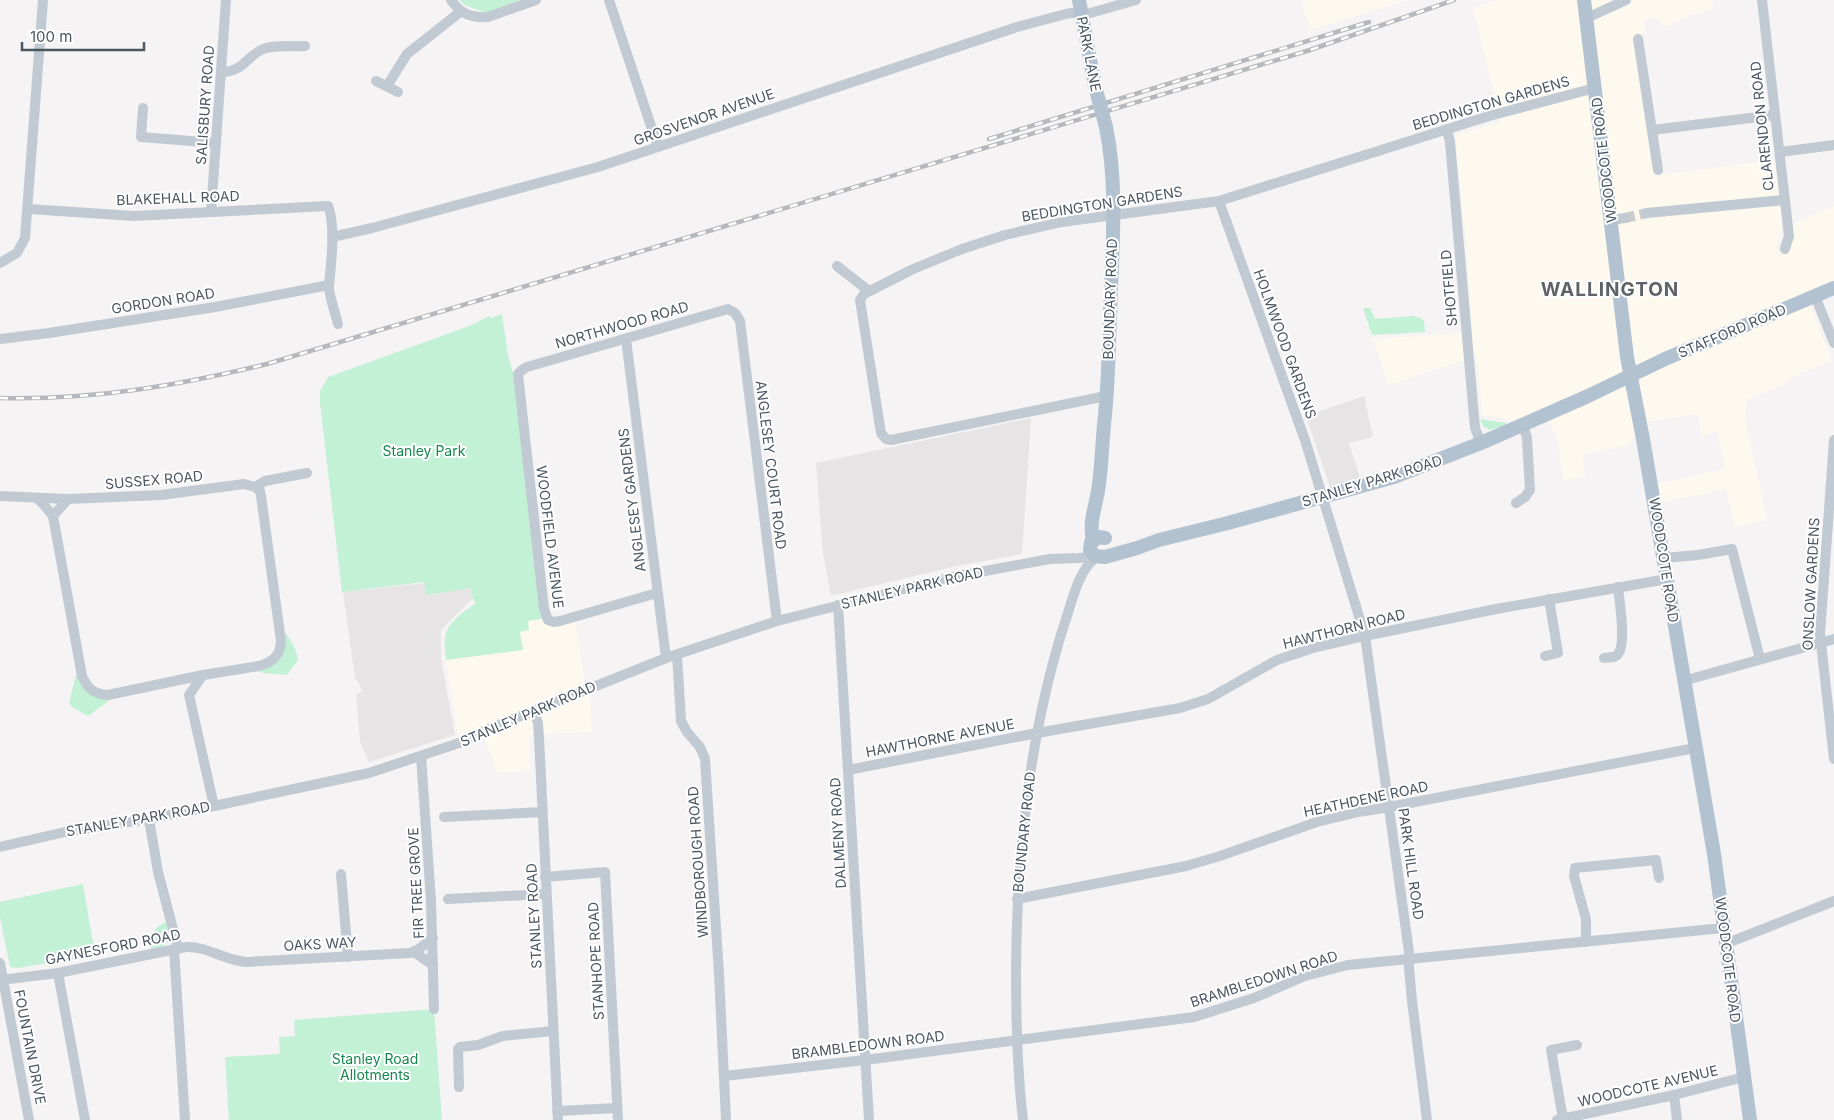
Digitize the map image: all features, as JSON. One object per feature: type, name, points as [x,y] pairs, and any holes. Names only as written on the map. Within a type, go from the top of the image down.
[{"type":"main road","name":"WOODCOTE ROAD","points":[[1584,0],[1596,88],[1618,219],[1631,374],[1664,558],[1716,871],[1750,1120]]},
{"type":"main road","name":"PARK LANE","points":[[1080,6],[1101,108]]},
{"type":"main road","name":"BOUNDARY ROAD","points":[[1099,547],[1091,527],[1092,510],[1098,491],[1106,396],[1113,214],[1111,156],[1101,108]]},
{"type":"main road","name":"STAFFORD ROAD","points":[[1631,374],[1834,288]]},
{"type":"main road","name":"STANLEY PARK ROAD","points":[[1099,547],[1159,540],[1394,477],[1523,425],[1599,391],[1631,374]]},
{"type":"street","points":[[0,263],[12,257],[21,248],[25,238],[43,0]]},
{"type":"street","name":"SALISBURY ROAD","points":[[212,212],[226,0]]},
{"type":"street","points":[[451,0],[460,12],[470,16],[488,17],[536,0]]},
{"type":"street","points":[[609,0],[658,147]]},
{"type":"street","name":"GROSVENOR AVENUE","points":[[332,237],[598,167],[1017,26],[1070,13],[1080,6],[1087,14],[1136,0]]},
{"type":"street","points":[[1587,18],[1626,0]]},
{"type":"street","name":"CLARENDON ROAD","points":[[1762,0],[1789,236],[1785,249]]},
{"type":"street","points":[[387,86],[407,54],[460,12]]},
{"type":"street","points":[[1638,39],[1658,170]]},
{"type":"street","points":[[221,73],[239,68],[260,50],[266,48],[305,46]]},
{"type":"street","points":[[376,82],[398,92]]},
{"type":"street","name":"BEDDINGTON GARDENS","points":[[869,291],[911,270],[987,240],[1043,225],[1219,201],[1447,130],[1565,95],[1596,88]]},
{"type":"street","points":[[143,108],[141,137],[216,143]]},
{"type":"street","points":[[1652,130],[1775,115]]},
{"type":"street","name":"SHOTFIELD","points":[[1447,130],[1450,142],[1475,428],[1481,443]]},
{"type":"street","points":[[1780,152],[1834,145]]},
{"type":"street","points":[[1647,213],[1784,200]]},
{"type":"street","name":"HOLMWOOD GARDENS","points":[[1219,201],[1300,426],[1323,497]]},
{"type":"street","name":"BLAKEHALL ROAD","points":[[28,209],[134,216],[328,206],[332,237]]},
{"type":"street","points":[[332,237],[329,285],[338,324]]},
{"type":"street","points":[[837,266],[869,291],[861,297],[860,304],[880,427],[886,439],[908,437],[1106,396]]},
{"type":"street","name":"GORDON ROAD","points":[[0,339],[215,307],[329,285]]},
{"type":"street","points":[[1815,296],[1834,343]]},
{"type":"street","name":"NORTHWOOD ROAD","points":[[518,374],[527,367],[724,309],[735,312]]},
{"type":"street","name":"ANGLESEY COURT ROAD","points":[[735,312],[740,321],[777,621]]},
{"type":"street","name":"ANGLESEY GARDENS","points":[[626,339],[666,658]]},
{"type":"street","name":"WOODFIELD AVENUE","points":[[518,374],[544,609],[548,620],[560,621],[657,593]]},
{"type":"street","points":[[1516,503],[1525,497],[1530,490],[1527,438],[1523,425]]},
{"type":"street","name":"ONSLOW GARDENS","points":[[1834,440],[1831,520],[1820,642],[1834,754]]},
{"type":"street","name":"SUSSEX ROAD","points":[[0,496],[68,499],[161,495],[244,484],[255,487],[265,480],[307,473]]},
{"type":"street","points":[[37,498],[53,516],[80,668],[85,684],[90,690],[98,694],[108,695],[268,663],[274,660],[280,650],[281,641],[261,496],[255,487]]},
{"type":"street","name":"PARK HILL ROAD","points":[[1323,497],[1365,636],[1409,952],[1412,1001],[1427,1120]]},
{"type":"street","points":[[53,516],[68,499]]},
{"type":"street","name":"STANLEY PARK ROAD","points":[[0,847],[65,832],[149,819],[369,773],[459,743],[488,728],[666,658],[777,621],[947,578],[1050,559],[1059,554],[1099,547]]},
{"type":"street","name":"BOUNDARY ROAD","points":[[1023,1120],[1017,1040],[1018,899],[1031,769],[1054,656],[1081,576],[1099,547]]},
{"type":"street","points":[[1664,558],[1732,549],[1760,659]]},
{"type":"street","name":"HAWTHORN ROAD","points":[[1037,733],[1194,704],[1216,695],[1277,660],[1294,653],[1365,636],[1549,599],[1667,580]]},
{"type":"street","points":[[1604,658],[1618,654],[1622,638],[1618,587]]},
{"type":"street","points":[[1545,656],[1558,653],[1549,599]]},
{"type":"street","name":"DALMENY ROAD","points":[[838,605],[869,1120]]},
{"type":"street","points":[[1683,681],[1834,639]]},
{"type":"street","name":"WINDBOROUGH ROAD","points":[[676,655],[680,721],[700,746],[705,759],[726,1120]]},
{"type":"street","points":[[189,695],[203,676]]},
{"type":"street","points":[[172,682],[189,695],[214,806]]},
{"type":"street","name":"STANLEY ROAD","points":[[534,710],[539,738],[557,1116]]},
{"type":"street","name":"HAWTHORNE AVENUE","points":[[848,770],[1037,733]]},
{"type":"street","name":"HEATHDENE ROAD","points":[[1018,899],[1186,866],[1317,822],[1358,812],[1695,748]]},
{"type":"street","name":"FIR TREE GROVE","points":[[422,756],[433,938],[434,1008]]},
{"type":"street","points":[[444,817],[542,812]]},
{"type":"street","points":[[149,819],[158,872],[176,949],[185,1120]]},
{"type":"street","points":[[1586,942],[1586,919],[1576,887],[1575,868],[1656,860],[1659,878]]},
{"type":"street","name":"STANHOPE ROAD","points":[[545,877],[605,872],[618,1120]]},
{"type":"street","points":[[341,874],[348,957]]},
{"type":"street","points":[[448,899],[546,894]]},
{"type":"street","points":[[1725,944],[1834,901]]},
{"type":"street","name":"BRAMBLEDOWN ROAD","points":[[724,1076],[865,1060],[1194,1017],[1254,998],[1320,971],[1348,965],[1723,928]]},
{"type":"street","points":[[433,938],[414,952],[433,965]]},
{"type":"street","name":"GAYNESFORD ROAD","points":[[1,979],[58,973],[176,949],[196,947],[227,958]]},
{"type":"street","name":"OAKS WAY","points":[[227,958],[247,962],[414,952]]},
{"type":"street","name":"FOUNTAIN DRIVE","points":[[0,963],[1,979],[29,1120]]},
{"type":"street","points":[[58,973],[85,1120]]},
{"type":"street","points":[[459,1087],[458,1049],[460,1047],[478,1045],[503,1036],[553,1031]]},
{"type":"street","points":[[1560,1119],[1551,1050],[1577,1045]]},
{"type":"street","name":"WOODCOTE AVENUE","points":[[1560,1119],[1674,1095],[1744,1077]]},
{"type":"street","points":[[1674,1095],[1677,1120]]},
{"type":"street","points":[[557,1116],[617,1108]]},
{"type":"shaded area","points":[[1301,0],[1409,0],[1310,30]]},
{"type":"shaded area","points":[[1495,0],[1712,0],[1713,10],[1690,15],[1668,26],[1662,26],[1659,18],[1653,20],[1652,17],[1644,21],[1645,33],[1634,38],[1655,175],[1776,160],[1782,222],[1777,246],[1780,256],[1789,225],[1834,206],[1834,280],[1813,288],[1811,308],[1832,361],[1791,377],[1792,380],[1747,400],[1745,417],[1767,520],[1735,527],[1726,489],[1659,503],[1656,484],[1725,469],[1717,432],[1701,436],[1698,414],[1646,422],[1628,446],[1583,454],[1585,476],[1564,481],[1558,443],[1551,423],[1535,413],[1523,418],[1510,420],[1482,415],[1477,356],[1388,385],[1373,339],[1460,333],[1472,330],[1455,135],[1501,122],[1473,8]]},
{"type":"shaded area","points":[[1364,396],[1373,437],[1349,443],[1360,478],[1330,487],[1306,416]]},
{"type":"shaded area","points":[[1031,418],[1022,554],[952,567],[831,596],[823,554],[816,463]]},
{"type":"shaded area","points":[[425,583],[427,595],[471,588],[473,598],[441,630],[441,658],[455,735],[369,762],[360,741],[356,695],[362,692],[355,678],[343,592]]},
{"type":"shaded area","points":[[575,617],[584,677],[590,695],[592,732],[529,735],[530,771],[497,773],[481,729],[459,739],[458,737],[446,660],[522,650],[519,631],[527,621]]},
{"type":"green space","points":[[460,0],[520,0],[486,13],[464,5]]},
{"type":"green space","points":[[1363,308],[1370,308],[1375,319],[1413,316],[1421,318],[1424,320],[1425,332],[1372,335]]},
{"type":"green space","name":"Stanley Park","points":[[502,314],[508,355],[513,373],[546,618],[528,621],[529,630],[520,632],[523,650],[446,660],[445,642],[449,627],[456,618],[476,603],[473,599],[471,588],[427,595],[424,582],[342,592],[320,391],[328,377],[472,325],[489,316],[491,318]]},
{"type":"green space","points":[[1480,419],[1506,423],[1507,425],[1490,430],[1483,426]]},
{"type":"green space","points":[[281,628],[292,643],[298,660],[287,675],[263,673],[254,669],[272,663]]},
{"type":"green space","points":[[80,671],[84,684],[113,696],[88,716],[72,707],[69,703],[76,675]]},
{"type":"green space","points":[[83,884],[95,955],[18,968],[10,967],[0,917],[0,902]]},
{"type":"green space","points":[[166,922],[169,933],[168,941],[158,948],[151,949],[153,932],[158,926]]},
{"type":"green space","name":"Stanley Road Allotments","points":[[434,1009],[442,1120],[229,1120],[225,1057],[280,1054],[279,1037],[295,1036],[294,1020]]},
{"type":"tunnel","points":[[1625,218],[1647,213]]},
{"type":"railway","points":[[0,398],[69,397],[135,390],[200,379],[267,364],[1310,50],[1454,0]]},
{"type":"railway","points":[[989,139],[1369,22]]},
{"type":"district","name":"WALLINGTON","points":[[1610,289]]}]
